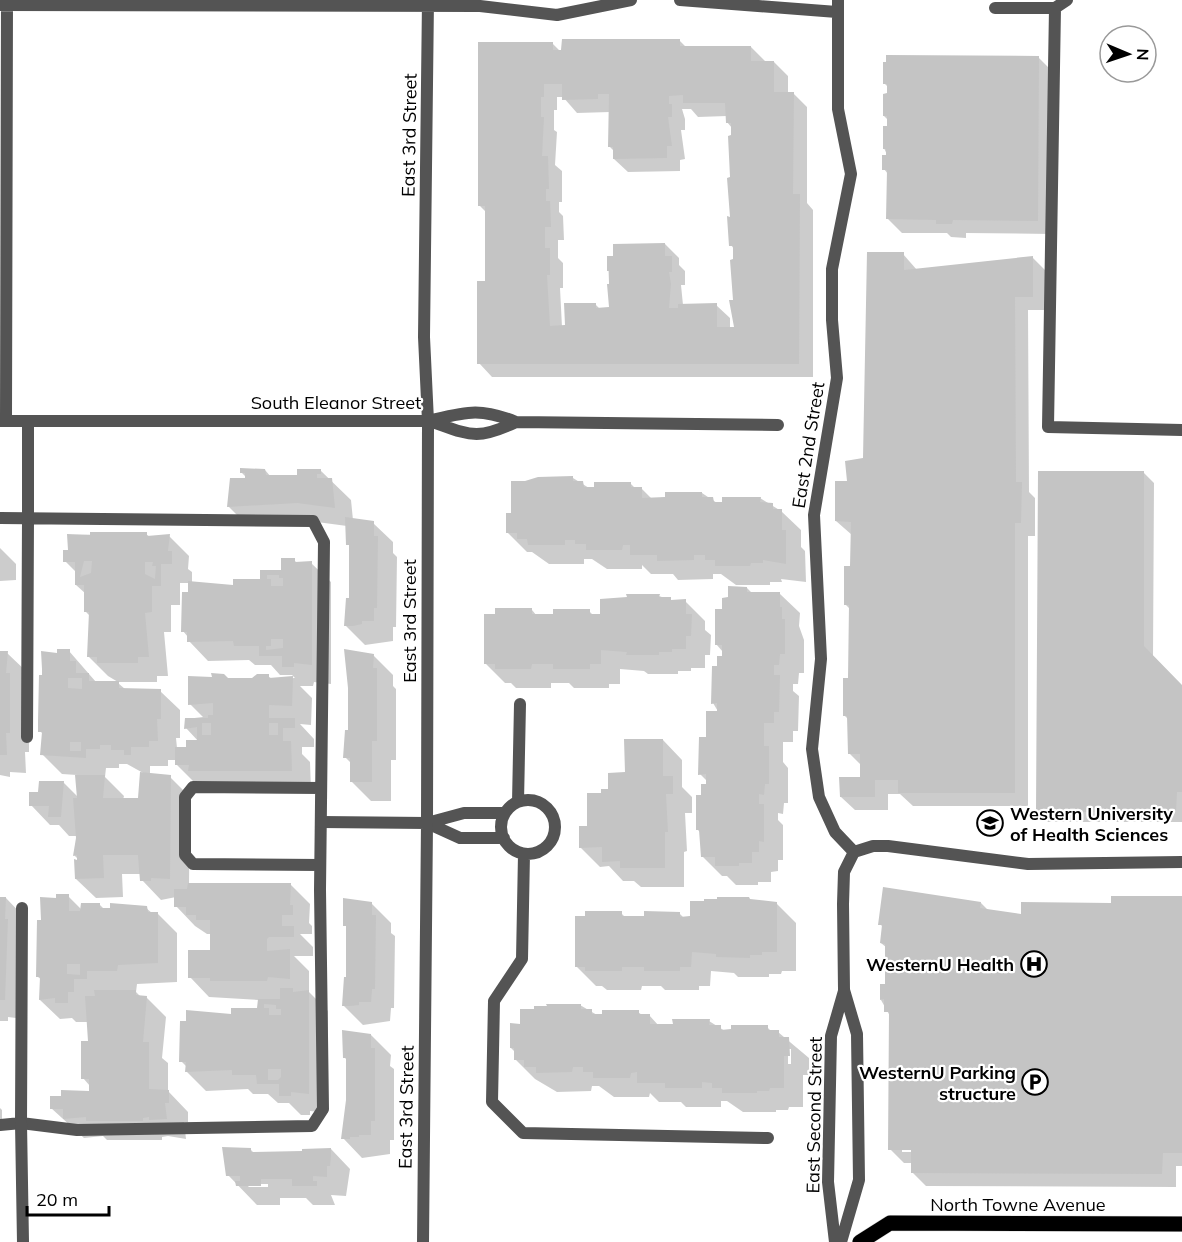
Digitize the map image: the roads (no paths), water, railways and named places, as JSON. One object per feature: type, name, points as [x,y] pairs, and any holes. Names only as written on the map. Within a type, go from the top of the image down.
[{"type":"main road","name":"North Towne Avenue","points":[[860,1242],[890,1223],[1182,1224]]},
{"type":"street","points":[[3,421],[5,3],[428,4],[480,6],[557,15],[631,0]]},
{"type":"street","points":[[680,0],[837,6]]},
{"type":"street","points":[[995,8],[1055,8],[1067,0]]},
{"type":"street","name":"East 3rd Street","points":[[423,1242],[428,420],[424,337],[428,4]]},
{"type":"street","name":"East 2nd Street","points":[[837,6],[838,109],[851,174],[832,269],[832,320],[837,378],[814,515],[821,659],[812,749],[819,797],[835,832],[854,852]]},
{"type":"street","points":[[1055,8],[1048,427],[1182,430]]},
{"type":"street","name":"South Eleanor Street","points":[[3,421],[428,420],[467,412],[491,412],[516,422],[778,425]]},
{"type":"street","points":[[428,420],[467,434],[490,434],[516,422]]},
{"type":"street","points":[[27,421],[27,738]]},
{"type":"street","points":[[0,518],[313,521],[324,542],[320,865],[323,1109],[312,1126],[77,1130],[21,1123],[0,1125]]},
{"type":"street","points":[[518,802],[520,704]]},
{"type":"street","points":[[320,865],[193,864],[185,855],[185,798],[193,787],[321,788]]},
{"type":"street","points":[[527,800],[544,805],[550,811],[555,829],[548,845],[533,854],[524,854],[509,846],[504,838],[502,821],[505,813],[518,802],[527,800]]},
{"type":"street","points":[[321,822],[427,823],[464,813],[505,813]]},
{"type":"street","points":[[427,823],[460,838],[504,838]]},
{"type":"street","points":[[854,852],[873,846],[888,846],[1028,864],[1182,862]]},
{"type":"street","name":"East Second Street","points":[[835,1242],[828,1182],[831,1036],[844,990],[844,872],[854,852]]},
{"type":"street","points":[[524,854],[522,959],[494,1001],[492,1102],[523,1133],[768,1138]]},
{"type":"street","points":[[22,908],[23,1242]]},
{"type":"street","name":"East Second Street","points":[[841,1242],[859,1180],[857,1034],[844,990]]},
{"type":"place","name":"Western University of Health Sciences","points":[[990,823]]},
{"type":"place","name":"WesternU Health","points":[[1034,964]]},
{"type":"place","name":"WesternU Parking structure","points":[[1035,1082]]}]
